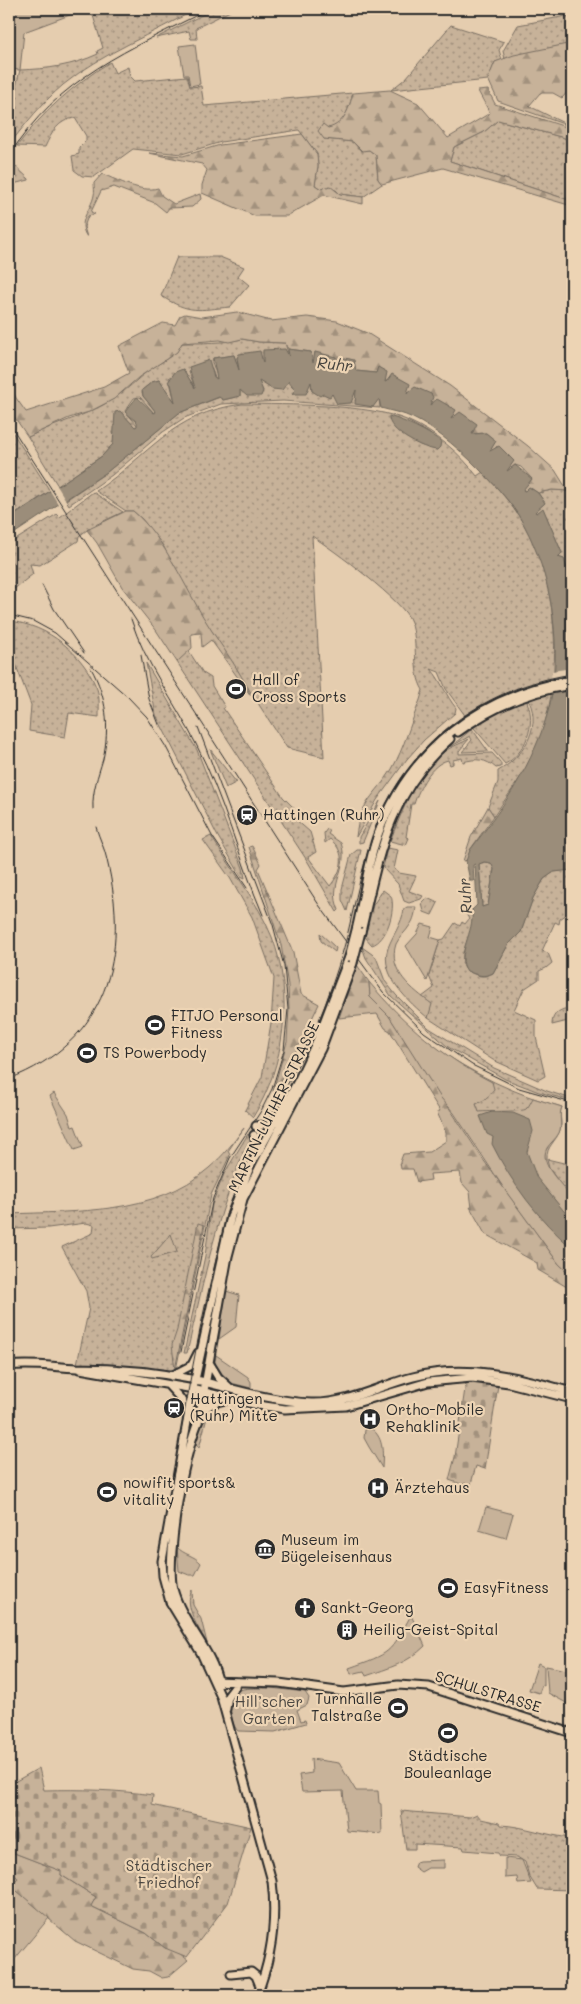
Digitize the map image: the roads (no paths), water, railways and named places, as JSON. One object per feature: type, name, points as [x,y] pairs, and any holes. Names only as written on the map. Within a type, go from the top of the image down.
[{"type":"main road","points":[[349,963],[381,837],[410,783],[438,750],[463,725],[498,701],[516,694],[572,680]]},
{"type":"main road","points":[[463,725],[518,698],[572,685]]},
{"type":"main road","name":"MARTIN-LUTHER-STRASSE","points":[[217,1685],[201,1653],[170,1602],[163,1576],[165,1540],[193,1389],[232,1215],[244,1182],[316,1043],[349,963]]},
{"type":"main road","name":"MARTIN-LUTHER-STRASSE","points":[[217,1685],[214,1666],[180,1608],[173,1588],[171,1573],[176,1514],[191,1440],[198,1419],[210,1364],[219,1301],[235,1226],[252,1178],[276,1138],[324,1041],[349,963]]},
{"type":"main road","points":[[256,1126],[268,1125],[277,1120]]},
{"type":"main road","points":[[254,1135],[259,1152]]},
{"type":"main road","points":[[265,1142],[276,1138]]},
{"type":"main road","name":"MARTIN-LUTHER-STRASSE","points":[[171,1376],[192,1366],[204,1343]]},
{"type":"main road","points":[[9,1366],[33,1364],[137,1370],[206,1382],[289,1406],[325,1403],[352,1398],[426,1374],[481,1371],[562,1393],[572,1399]]},
{"type":"main road","points":[[210,1364],[218,1376],[232,1389]]},
{"type":"main road","points":[[77,1368],[204,1391],[258,1405],[346,1406],[425,1383],[452,1379],[484,1378],[562,1393],[572,1392]]},
{"type":"main road","points":[[425,1383],[426,1374]]},
{"type":"main road","points":[[484,1378],[496,1374]]},
{"type":"main road","points":[[168,1385],[180,1398],[189,1413]]},
{"type":"main road","name":"MARTIN-LUTHER-STRASSE","points":[[198,1419],[205,1409],[213,1403],[233,1398]]},
{"type":"main road","name":"SCHULSTRASSE","points":[[217,1685],[235,1687],[245,1683]]},
{"type":"main road","name":"SCHULSTRASSE","points":[[217,1685],[280,1683],[344,1692],[398,1685],[429,1687],[572,1733]]},
{"type":"main road","points":[[217,1685],[272,1881],[274,1909],[273,1939],[256,1995]]},
{"type":"main road","points":[[225,1714],[228,1696],[235,1687]]},
{"type":"main road","points":[[231,1974],[251,1972],[256,1976],[260,1986]]},
{"type":"water","name":"Ruhr","points":[[285,349],[289,356],[288,349],[311,352],[313,363],[315,352],[336,357],[337,366],[340,357],[354,360],[356,371],[376,373],[378,367],[387,372],[385,382],[392,374],[410,384],[407,393],[415,387],[431,394],[433,397],[430,405],[437,399],[456,410],[451,419],[460,412],[477,424],[472,434],[486,433],[496,441],[490,451],[499,446],[514,461],[507,471],[515,465],[532,479],[523,490],[525,491],[529,487],[538,493],[545,503],[535,512],[537,513],[543,508],[562,553],[558,557],[564,559],[570,578],[566,581],[571,582],[572,870],[554,872],[544,879],[533,898],[521,932],[508,945],[493,973],[489,975],[480,975],[467,971],[464,965],[464,950],[471,927],[472,910],[477,905],[475,864],[473,865],[474,881],[470,881],[466,861],[470,850],[509,796],[540,737],[552,694],[555,651],[554,629],[552,607],[541,565],[524,525],[500,491],[464,455],[444,437],[421,422],[381,408],[379,399],[373,407],[355,404],[356,390],[351,403],[337,404],[332,394],[330,397],[323,394],[320,396],[312,391],[311,382],[306,394],[292,394],[295,390],[289,381],[282,390],[272,389],[259,381],[263,391],[261,396],[247,396],[240,390],[240,396],[223,400],[219,397],[179,413],[107,472],[9,537],[9,519],[102,456],[113,444],[115,412],[120,411],[135,427],[137,426],[137,422],[125,412],[137,397],[154,413],[156,412],[143,396],[142,390],[152,382],[159,380],[175,402],[171,384],[168,382],[175,372],[183,369],[195,388],[189,367],[209,360],[214,377],[217,379],[213,358],[234,355],[239,370],[237,358],[239,354],[260,351],[263,363],[263,350]],"holes":[[[484,862],[491,863],[494,869],[488,905],[482,907],[479,864]]]},
{"type":"water","points":[[389,416],[435,437],[441,441],[440,447],[437,450],[415,443],[394,428]]},
{"type":"water","points":[[492,1112],[513,1113],[530,1120],[533,1131],[527,1152],[537,1178],[572,1221],[572,1248],[537,1213],[508,1173],[492,1144],[493,1137],[487,1134],[480,1116]]},
{"type":"tram line","points":[[173,1476],[201,1326],[231,1203],[259,1136],[306,1050],[325,1005],[344,947],[370,845],[385,806],[408,769],[424,750],[460,718],[502,694],[548,679],[572,674]]},
{"type":"railway","points":[[9,156],[28,129],[50,105],[97,68],[209,9]]},
{"type":"railway","points":[[9,423],[319,905],[383,992],[424,1032],[472,1065],[519,1088],[572,1103]]},
{"type":"railway","points":[[42,585],[54,609],[84,653]]},
{"type":"railway","points":[[9,615],[33,621],[55,633],[128,697],[147,717],[166,747],[212,836],[247,888]]},
{"type":"railway","points":[[131,619],[144,652],[188,728],[206,765],[263,915]]},
{"type":"railway","points":[[141,655],[149,699],[160,727]]},
{"type":"railway","points":[[91,668],[101,690],[106,712],[105,747],[94,790],[93,809]]},
{"type":"railway","points":[[181,1352],[213,1198],[230,1158],[261,1111],[272,1089],[284,1050],[288,1009],[284,966],[273,925],[198,727]]},
{"type":"railway","points":[[9,1079],[43,1063],[69,1042],[90,1018],[104,991],[112,961],[115,929],[113,895],[107,860],[96,827]]},
{"type":"place","name":"Hall of Cross Sports","points":[[236,689]]},
{"type":"place","name":"Hattingen (Ruhr)","points":[[247,815]]},
{"type":"place","name":"FITJO Personal Fitness","points":[[155,1025]]},
{"type":"place","name":"TS Powerbody","points":[[87,1053]]},
{"type":"place","name":"Hattingen (Ruhr) Mitte","points":[[174,1408]]},
{"type":"place","name":"Ortho-Mobile Rehaklinik","points":[[370,1419]]},
{"type":"place","name":"Ärztehaus","points":[[378,1488]]},
{"type":"place","name":"nowifit sports& vitality","points":[[107,1492]]},
{"type":"place","name":"Museum im Bügeleisenhaus","points":[[265,1549]]},
{"type":"place","name":"EasyFitness","points":[[448,1588]]},
{"type":"place","name":"Sankt-Georg","points":[[305,1608]]},
{"type":"place","name":"Heilig-Geist-Spital","points":[[347,1630]]},
{"type":"place","name":"Turnhalle Talstraße","points":[[398,1708]]},
{"type":"place","name":"Städtische Bouleanlage","points":[[448,1733]]},
{"type":"park label","name":"Hill’scher Garten","points":[[269,1710]]},
{"type":"park label","name":"Städtischer Friedhof","points":[[169,1874]]}]
